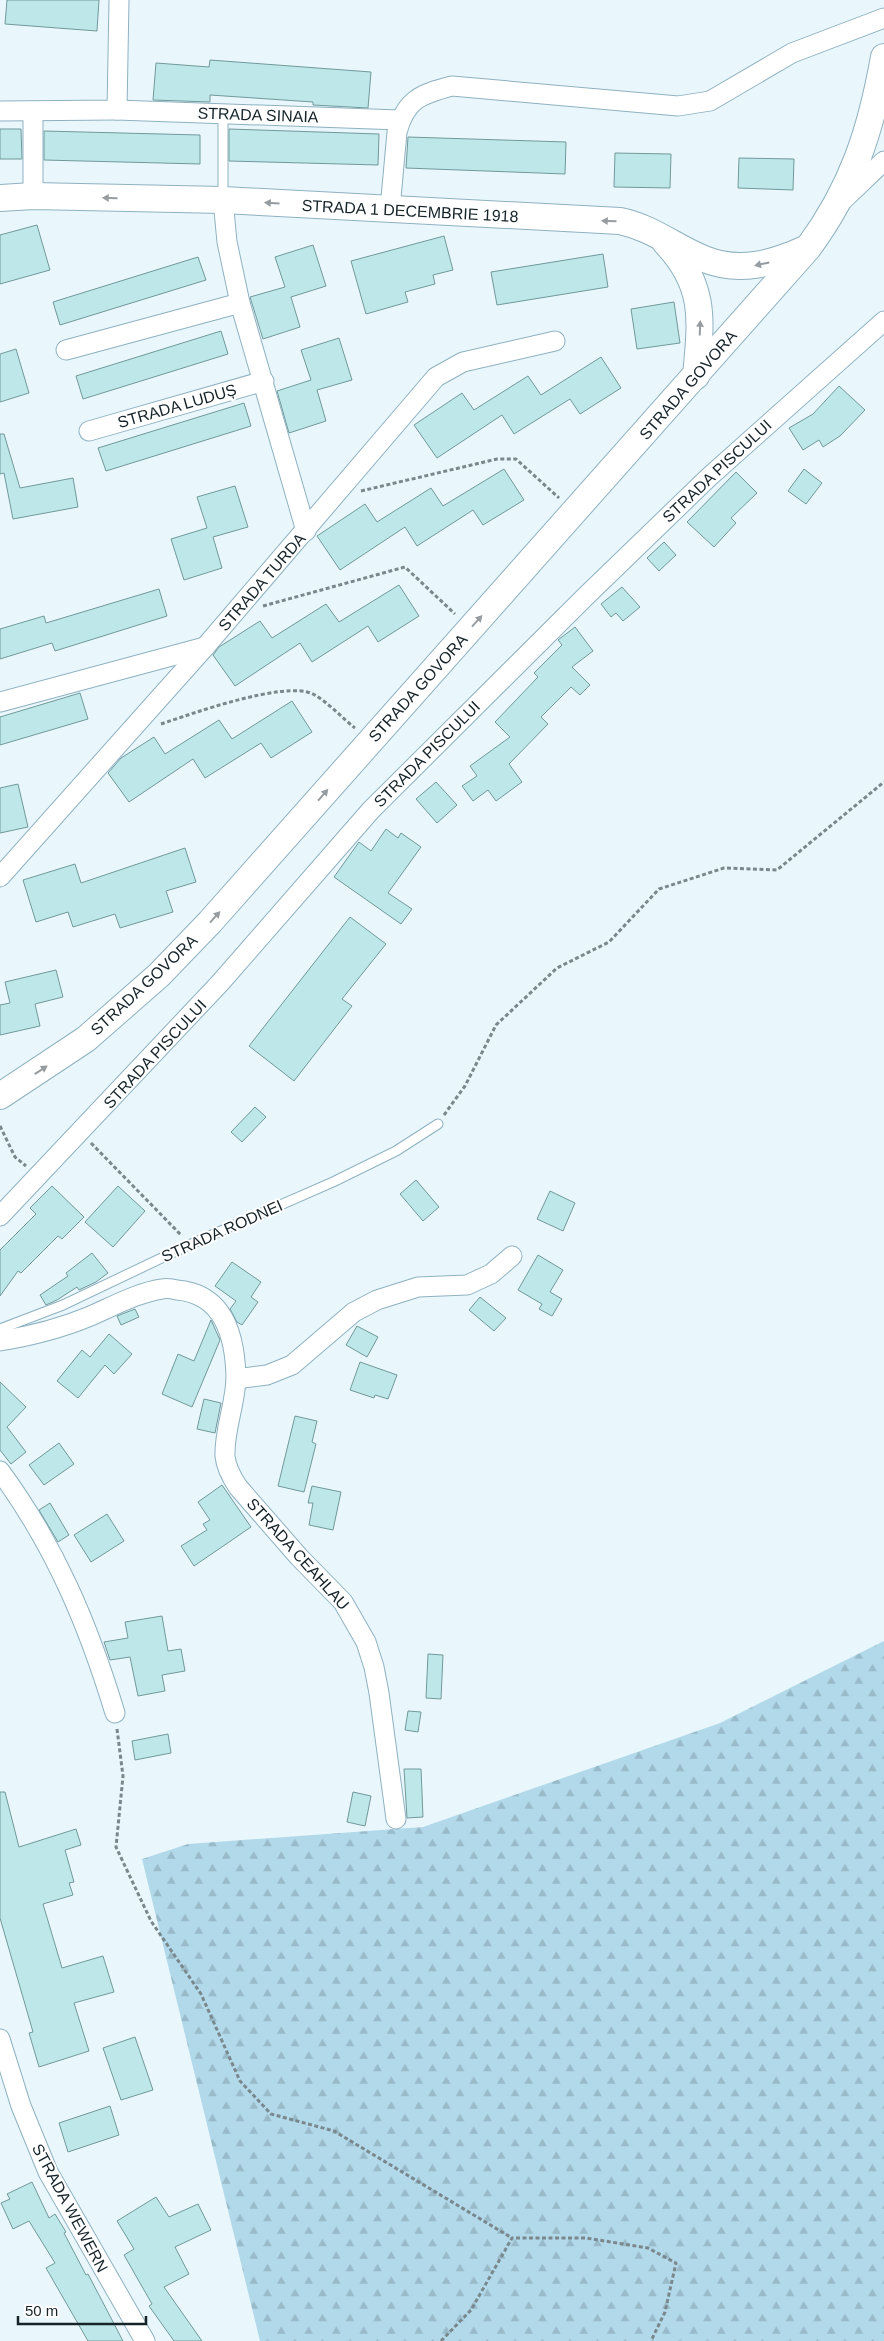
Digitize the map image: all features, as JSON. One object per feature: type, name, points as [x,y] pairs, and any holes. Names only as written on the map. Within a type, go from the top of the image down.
[{"type":"main road","name":"STRADA GOVORA","points":[[0,1096],[86,1039],[159,975],[210,922],[808,248],[835,208],[850,179],[868,129],[884,57]]},
{"type":"main road","name":"STRADA 1 DECEMBRIE 1918","points":[[0,198],[33,196],[223,200],[620,221],[639,225],[704,259],[725,266],[748,267],[764,264],[808,248]]},
{"type":"main road","points":[[656,233],[684,266],[694,283],[700,304],[696,376]]},
{"type":"street","points":[[117,110],[119,0]]},
{"type":"street","points":[[390,209],[397,132],[400,120],[408,105],[425,92],[452,86],[678,106],[710,101],[792,53],[884,18]]},
{"type":"street","name":"STRADA SINAIA","points":[[0,111],[117,110],[400,120]]},
{"type":"street","points":[[33,111],[33,196]]},
{"type":"street","points":[[835,208],[884,161]]},
{"type":"street","points":[[223,200],[227,242],[240,303],[306,531]]},
{"type":"street","points":[[66,350],[240,303]]},
{"type":"street","name":"STRADA PISCULUI","points":[[0,1216],[220,983],[371,810],[709,477],[884,321]]},
{"type":"street","name":"STRADA TURDA","points":[[0,877],[205,647],[436,377],[463,362],[554,341]]},
{"type":"street","name":"STRADA LUDUȘ","points":[[89,431],[264,381]]},
{"type":"street","points":[[0,702],[205,647]]},
{"type":"street","points":[[236,1379],[267,1374],[292,1365],[354,1312],[376,1300],[418,1287],[467,1285],[491,1274],[512,1256]]},
{"type":"street","name":"STRADA CEAHLAU","points":[[0,1341],[40,1334],[88,1317],[124,1300],[163,1289],[192,1291],[214,1304],[226,1324],[233,1345],[236,1379],[226,1439],[225,1458],[230,1475],[238,1487],[299,1557],[343,1602],[366,1642],[374,1667],[379,1694],[396,1819]]},
{"type":"street","points":[[0,1471],[20,1498],[67,1580],[98,1655],[115,1713]]},
{"type":"street","name":"STRADA WEWERN","points":[[0,2039],[21,2106],[48,2172],[145,2341]]},
{"type":"lane","points":[[223,113],[223,200]]},
{"type":"lane","name":"STRADA RODNEI","points":[[0,1329],[63,1305],[190,1244],[332,1182],[396,1152],[438,1124]]},
{"type":"path","points":[[334,498],[497,459],[516,459],[575,512]]},
{"type":"path","points":[[233,614],[406,567],[470,629]]},
{"type":"path","points":[[131,730],[142,730],[228,703],[290,690],[312,694],[371,741]]},
{"type":"path","points":[[438,1124],[465,1086],[496,1024],[556,968],[609,942],[659,890],[724,868],[777,870],[884,782]]},
{"type":"path","points":[[0,1126],[15,1157],[37,1177]]},
{"type":"path","points":[[80,1133],[190,1244]]},
{"type":"path","points":[[115,1713],[123,1776],[116,1847],[151,1921],[201,1994],[240,2081],[271,2114],[334,2131],[512,2238],[586,2238],[648,2248],[676,2263],[665,2312],[651,2341]]},
{"type":"path","points":[[441,2341],[471,2310],[512,2238]]},
{"type":"green space","points":[[884,1641],[884,2341],[260,2341],[142,1859],[188,1844],[423,1827],[720,1723]]},
{"type":"building","points":[[7,0],[99,0],[97,31],[5,24]]},
{"type":"building","points":[[210,60],[371,72],[368,108],[313,105],[313,102],[210,95],[210,102],[153,100],[156,63],[209,67]]},
{"type":"building","points":[[0,129],[21,129],[22,159],[0,159]]},
{"type":"building","points":[[229,129],[379,134],[378,165],[229,161]]},
{"type":"building","points":[[44,131],[200,135],[200,164],[44,160]]},
{"type":"building","points":[[408,137],[566,142],[565,174],[406,168]]},
{"type":"building","points":[[615,153],[671,154],[670,188],[614,187]]},
{"type":"building","points":[[739,158],[794,159],[793,190],[738,188]]},
{"type":"building","points":[[37,225],[50,270],[0,284],[0,235]]},
{"type":"building","points":[[444,236],[453,270],[433,275],[435,284],[405,292],[408,302],[366,314],[351,261]]},
{"type":"building","points":[[313,245],[326,286],[291,297],[300,327],[263,339],[250,297],[285,287],[275,257]]},
{"type":"building","points":[[603,254],[608,287],[497,305],[491,272]]},
{"type":"building","points":[[198,257],[206,280],[60,325],[53,302]]},
{"type":"building","points":[[674,302],[680,343],[637,349],[631,309]]},
{"type":"building","points":[[221,331],[228,354],[83,399],[76,376]]},
{"type":"building","points":[[339,338],[352,380],[317,390],[326,421],[289,433],[277,391],[311,380],[301,350]]},
{"type":"building","points":[[16,349],[29,393],[0,402],[0,354]]},
{"type":"building","points":[[601,357],[621,388],[580,414],[570,399],[514,434],[502,415],[437,458],[414,425],[462,393],[474,410],[528,376],[541,395]]},
{"type":"building","points":[[839,386],[865,410],[840,436],[823,447],[819,440],[803,450],[789,428],[813,414]]},
{"type":"building","points":[[244,403],[251,426],[106,471],[98,448]]},
{"type":"building","points":[[0,434],[4,434],[20,488],[73,478],[78,507],[13,519],[4,473],[0,474]]},
{"type":"building","points":[[504,469],[524,500],[483,525],[473,510],[417,546],[405,527],[340,570],[317,536],[365,504],[377,522],[431,488],[443,506]]},
{"type":"building","points":[[804,469],[822,483],[806,504],[788,491]]},
{"type":"building","points":[[736,472],[757,493],[731,518],[736,523],[714,547],[687,522]]},
{"type":"building","points":[[235,486],[248,527],[213,537],[222,568],[184,580],[171,539],[207,528],[197,497]]},
{"type":"building","points":[[664,542],[676,555],[659,571],[647,558]]},
{"type":"building","points":[[399,585],[419,616],[378,642],[368,626],[312,662],[300,643],[235,686],[213,655],[219,647],[260,621],[272,638],[326,604],[339,622]]},
{"type":"building","points":[[622,587],[640,607],[623,621],[616,613],[611,617],[601,604]]},
{"type":"building","points":[[159,589],[167,616],[55,651],[52,643],[0,659],[0,629],[44,616],[46,623]]},
{"type":"building","points":[[575,627],[593,651],[572,667],[590,685],[580,695],[571,687],[541,717],[548,724],[509,764],[522,782],[496,801],[488,790],[473,801],[462,786],[477,776],[470,766],[510,737],[495,722],[538,677],[534,673],[562,645],[558,640]]},
{"type":"building","points":[[80,693],[88,719],[0,745],[0,717]]},
{"type":"building","points":[[292,701],[312,732],[271,758],[261,743],[205,778],[193,759],[129,802],[108,773],[121,758],[154,737],[165,754],[219,720],[232,739]]},
{"type":"building","points":[[436,782],[457,805],[437,823],[416,799]]},
{"type":"building","points":[[18,784],[28,827],[0,833],[0,788]]},
{"type":"building","points":[[386,829],[398,838],[401,833],[421,847],[388,893],[412,909],[401,924],[334,877],[359,842],[371,851]]},
{"type":"building","points":[[185,848],[196,882],[166,891],[173,912],[120,928],[115,914],[73,927],[68,912],[36,922],[23,880],[75,864],[81,883]]},
{"type":"building","points":[[350,917],[386,944],[342,999],[352,1006],[294,1081],[249,1046]]},
{"type":"building","points":[[56,970],[63,997],[35,1004],[40,1026],[0,1035],[0,1005],[10,1003],[5,982]]},
{"type":"building","points":[[255,1107],[266,1117],[242,1142],[231,1132]]},
{"type":"building","points":[[416,1180],[439,1207],[423,1221],[400,1194]]},
{"type":"building","points":[[52,1186],[84,1217],[62,1239],[58,1236],[21,1273],[18,1271],[0,1296],[0,1250],[36,1214],[30,1208]]},
{"type":"building","points":[[118,1186],[145,1211],[113,1247],[85,1222]]},
{"type":"building","points":[[550,1191],[575,1203],[563,1231],[537,1219]]},
{"type":"building","points":[[92,1253],[108,1273],[96,1282],[79,1290],[77,1287],[46,1305],[40,1295],[68,1276],[66,1273]]},
{"type":"building","points":[[538,1255],[563,1270],[550,1292],[562,1299],[552,1316],[539,1309],[542,1304],[518,1290]]},
{"type":"building","points":[[232,1262],[261,1282],[251,1297],[258,1302],[242,1325],[237,1322],[230,1309],[236,1301],[215,1286]]},
{"type":"building","points":[[480,1297],[506,1318],[494,1331],[469,1310]]},
{"type":"building","points":[[135,1309],[139,1317],[121,1325],[117,1316]]},
{"type":"building","points":[[211,1320],[220,1340],[192,1407],[162,1394],[178,1354],[194,1361]]},
{"type":"building","points":[[357,1326],[378,1337],[367,1357],[346,1345]]},
{"type":"building","points":[[109,1334],[132,1354],[114,1374],[105,1365],[78,1398],[57,1381],[82,1350],[90,1357]]},
{"type":"building","points":[[360,1362],[397,1375],[388,1399],[375,1395],[374,1398],[350,1390]]},
{"type":"building","points":[[0,1382],[26,1407],[7,1427],[26,1452],[11,1464],[0,1450]]},
{"type":"building","points":[[204,1399],[221,1403],[215,1433],[197,1429]]},
{"type":"building","points":[[295,1416],[317,1421],[312,1442],[316,1444],[304,1492],[278,1486]]},
{"type":"building","points":[[59,1443],[74,1464],[44,1485],[29,1465]]},
{"type":"building","points":[[222,1485],[251,1527],[194,1566],[181,1546],[207,1530],[203,1524],[210,1520],[198,1502]]},
{"type":"building","points":[[312,1486],[341,1492],[333,1530],[309,1525],[313,1503],[308,1503]]},
{"type":"building","points":[[50,1503],[69,1535],[58,1542],[39,1510]]},
{"type":"building","points":[[107,1514],[124,1541],[91,1562],[74,1535]]},
{"type":"building","points":[[162,1616],[168,1651],[181,1649],[185,1671],[162,1675],[165,1691],[138,1696],[130,1657],[110,1660],[104,1642],[128,1638],[125,1622]]},
{"type":"building","points":[[428,1654],[443,1655],[441,1699],[426,1698]]},
{"type":"building","points":[[408,1711],[421,1712],[418,1732],[405,1730]]},
{"type":"building","points":[[168,1734],[171,1753],[135,1760],[132,1741]]},
{"type":"building","points":[[404,1769],[421,1769],[423,1817],[407,1818]]},
{"type":"building","points":[[0,1792],[5,1792],[19,1847],[76,1829],[81,1845],[65,1850],[74,1882],[69,1883],[73,1895],[43,1904],[62,1968],[103,1956],[114,1992],[74,2003],[89,2051],[39,2067],[29,2033],[33,2032],[0,1918]]},
{"type":"building","points":[[353,1792],[371,1796],[365,1826],[347,1822]]},
{"type":"building","points":[[135,2037],[153,2090],[121,2100],[103,2048]]},
{"type":"building","points":[[110,2106],[119,2135],[68,2152],[59,2123]]},
{"type":"building","points":[[32,2182],[49,2218],[55,2214],[66,2232],[64,2233],[123,2341],[88,2341],[46,2268],[55,2263],[29,2221],[13,2229],[1,2203],[10,2199],[7,2194]]},
{"type":"building","points":[[156,2197],[169,2217],[198,2204],[211,2230],[175,2247],[189,2274],[164,2287],[202,2341],[174,2341],[149,2306],[152,2304],[124,2255],[134,2249],[117,2221]]}]
